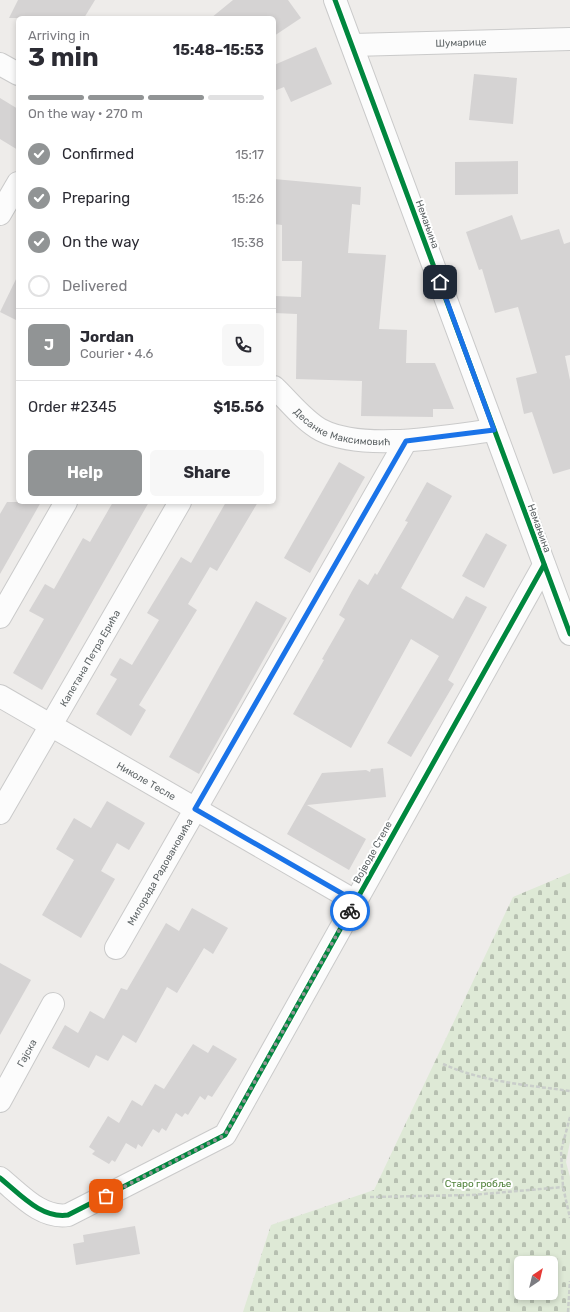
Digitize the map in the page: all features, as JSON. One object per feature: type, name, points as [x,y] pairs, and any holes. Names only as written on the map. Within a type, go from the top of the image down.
[{"type":"street","name":"Немањина","points":[[335,0],[353,45],[570,634]]},
{"type":"street","name":"Шумарице","points":[[353,45],[570,39]]},
{"type":"street","points":[[0,64],[16,73]]},
{"type":"street","points":[[0,214],[16,186]]},
{"type":"street","name":"Десанке Максимовић","points":[[276,388],[305,418],[321,429],[337,435],[368,440],[406,441],[494,430]]},
{"type":"street","name":"Милорада Радовановића","points":[[116,948],[406,441]]},
{"type":"street","points":[[0,617],[65,504]]},
{"type":"street","name":"Капетана Петра Ерића","points":[[0,813],[179,504]]},
{"type":"street","name":"Војводе Степе","points":[[0,1178],[40,1210],[55,1216],[68,1215],[225,1135],[544,565]]},
{"type":"street","name":"Николе Тесле","points":[[0,696],[355,901]]},
{"type":"street","name":"Гајска","points":[[0,1101],[53,1004]]},
{"type":"path","points":[[443,1064],[465,1074],[570,1091]]},
{"type":"path","points":[[570,1117],[561,1152],[563,1186],[570,1218]]},
{"type":"path","points":[[370,1197],[472,1195],[563,1186]]},
{"type":"path","points":[[568,1312],[570,1281]]},
{"type":"green space","name":"Старо гробље","points":[[570,873],[570,1142],[566,1162],[570,1177],[570,1312],[243,1312],[271,1225],[374,1190],[513,897]]},
{"type":"building","points":[[18,0],[95,0],[85,16],[16,16],[16,18],[9,18]]},
{"type":"building","points":[[233,0],[288,0],[301,18],[276,35],[276,16],[213,16]]},
{"type":"building","points":[[316,47],[332,84],[291,102],[284,87],[276,90],[276,64]]},
{"type":"building","points":[[474,74],[517,78],[513,124],[469,120]]},
{"type":"building","points":[[0,98],[16,108],[16,149],[0,139]]},
{"type":"building","points":[[518,161],[518,194],[455,195],[455,162]]},
{"type":"building","points":[[276,179],[361,187],[360,205],[352,204],[348,253],[386,255],[379,329],[407,330],[406,363],[435,363],[454,409],[433,409],[433,417],[361,416],[362,381],[296,379],[297,314],[276,313],[276,296],[301,297],[302,261],[282,261],[282,225],[276,224]]},
{"type":"building","points":[[512,215],[521,240],[559,229],[564,244],[570,242],[570,355],[565,356],[570,380],[570,469],[553,474],[532,412],[524,414],[516,378],[537,373],[518,307],[495,313],[482,269],[479,270],[466,232]]},
{"type":"building","points":[[16,279],[16,320],[0,312]]},
{"type":"building","points":[[339,462],[365,477],[310,573],[284,558]]},
{"type":"building","points":[[427,482],[452,496],[401,588],[453,619],[466,596],[487,607],[448,680],[454,684],[411,757],[387,743],[439,656],[411,639],[351,748],[293,714],[324,660],[322,659],[345,619],[339,615],[352,591],[359,579],[368,585],[375,573],[377,575],[408,522],[405,521]]},
{"type":"building","points":[[7,502],[16,502],[16,504],[40,504],[0,574],[0,514]]},
{"type":"building","points":[[112,504],[148,504],[42,690],[13,673],[44,619],[29,611],[45,584],[54,589],[83,538],[90,542]]},
{"type":"building","points":[[225,504],[257,504],[217,571],[210,567],[188,604],[197,610],[139,705],[146,710],[131,736],[96,714],[117,679],[110,675],[120,658],[132,665],[159,620],[147,613],[181,557],[191,563]]},
{"type":"building","points":[[486,533],[507,545],[484,588],[462,576]]},
{"type":"building","points":[[256,601],[287,618],[199,774],[169,757]]},
{"type":"building","points":[[383,768],[386,797],[307,805],[366,839],[349,870],[287,834],[322,773],[366,770],[370,772],[371,769]]},
{"type":"building","points":[[107,801],[145,823],[129,850],[117,843],[101,871],[115,879],[81,938],[42,915],[74,860],[56,849],[74,818],[91,828]]},
{"type":"building","points":[[192,908],[228,928],[213,954],[204,948],[177,993],[167,987],[136,1043],[123,1035],[108,1061],[96,1055],[89,1068],[52,1048],[65,1025],[78,1033],[90,1011],[104,1019],[121,988],[127,990],[166,923],[179,931]]},
{"type":"building","points":[[0,963],[31,980],[0,1035]]},
{"type":"building","points":[[193,1044],[208,1053],[213,1045],[237,1059],[212,1097],[208,1095],[205,1100],[200,1096],[188,1115],[185,1113],[182,1117],[176,1113],[166,1131],[162,1128],[159,1133],[153,1129],[142,1147],[138,1144],[136,1149],[126,1143],[115,1162],[112,1160],[109,1164],[92,1154],[95,1151],[89,1147],[108,1116],[119,1123],[132,1100],[142,1106],[155,1084],[164,1089]]},
{"type":"building","points":[[135,1226],[140,1254],[76,1265],[73,1244],[84,1242],[83,1235]]},
{"type":"cycle path","points":[[335,0],[570,634]]},
{"type":"cycle path","points":[[0,1178],[23,1198],[40,1209],[58,1215],[68,1215],[225,1135],[544,565]]},
{"type":"way so far","points":[[106,1196],[225,1135],[350,911]]},
{"type":"route","points":[[350,911],[355,901],[195,809],[406,441],[494,430],[440,282]]}]
